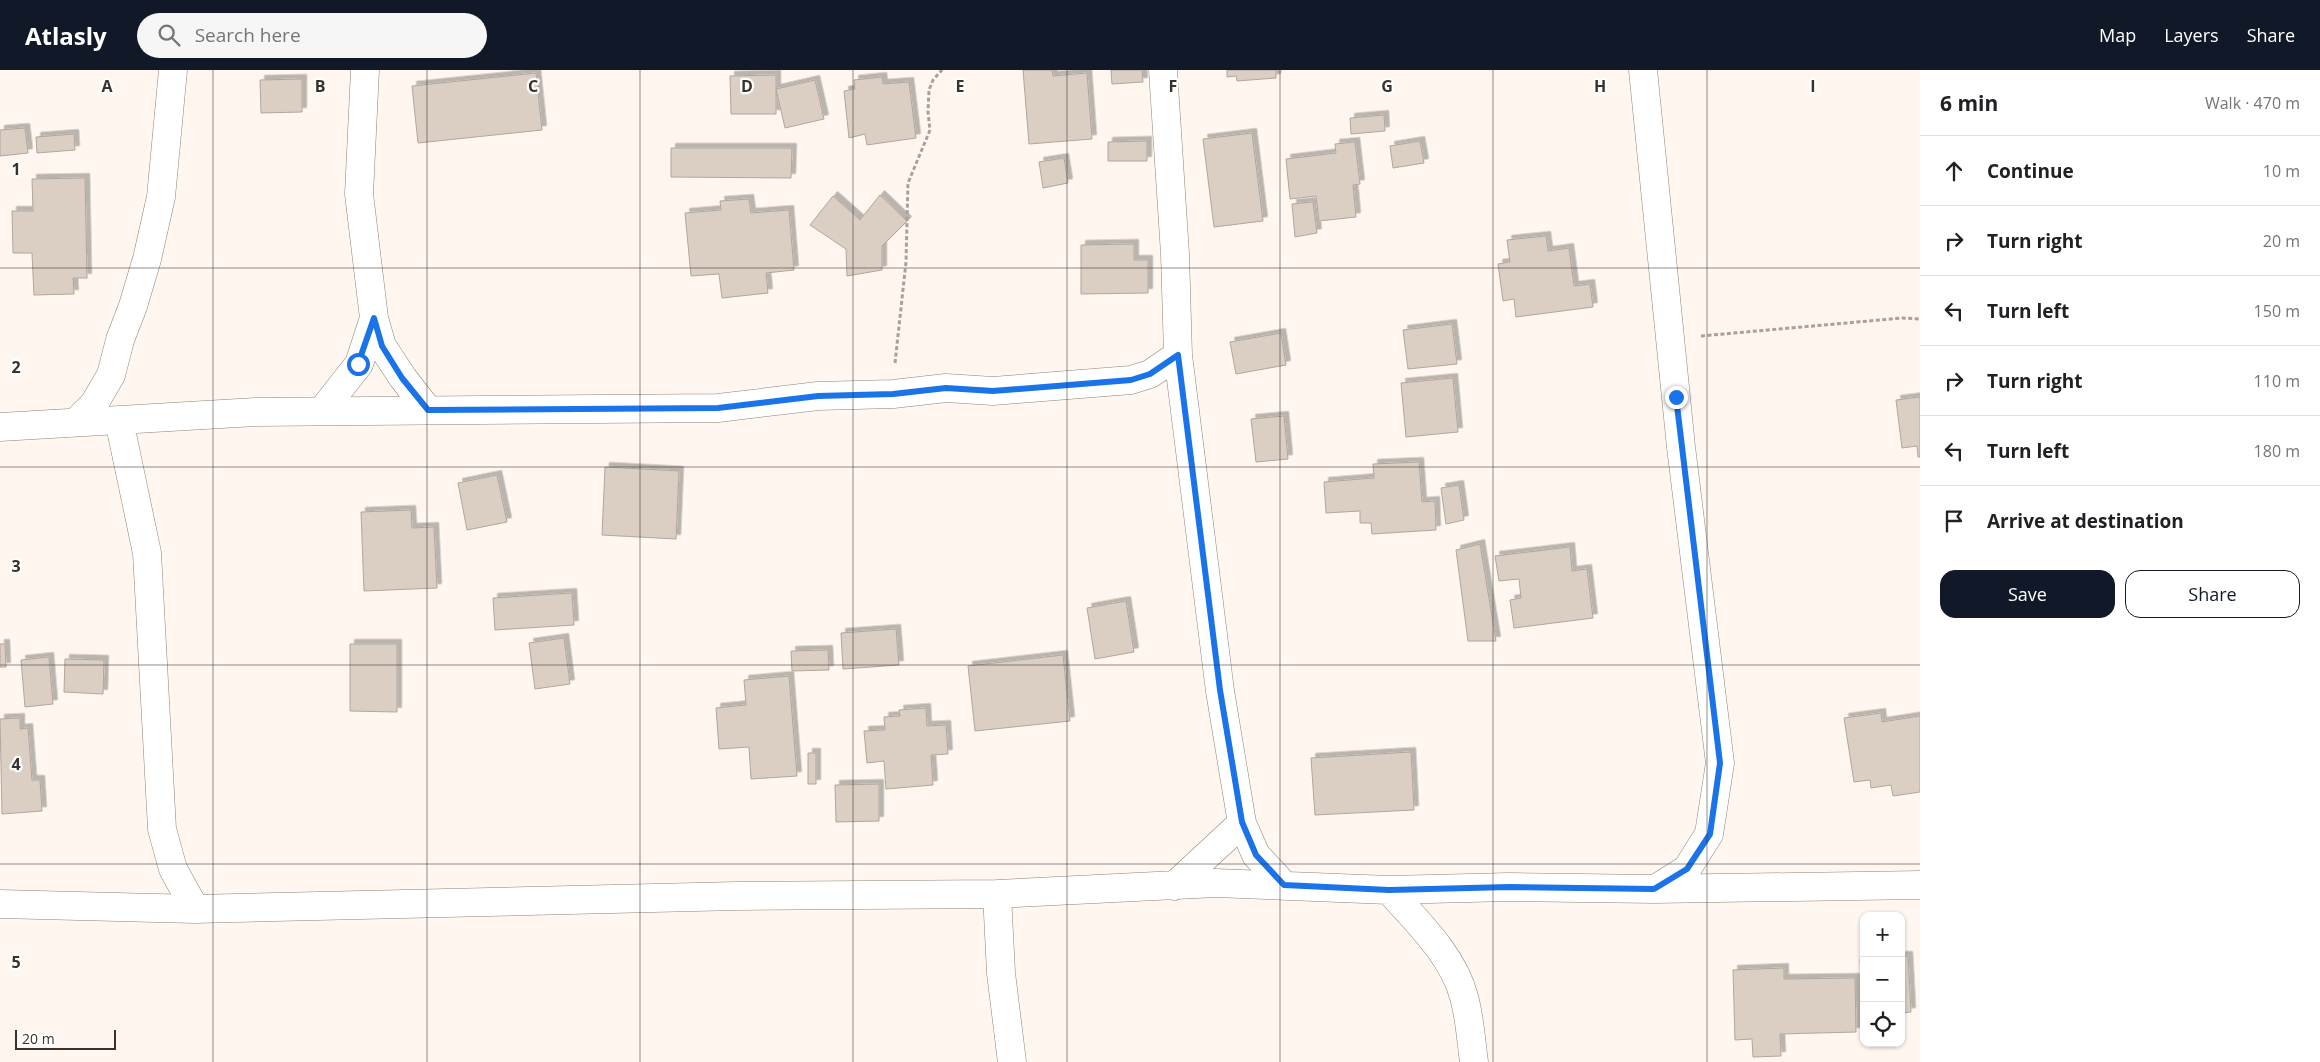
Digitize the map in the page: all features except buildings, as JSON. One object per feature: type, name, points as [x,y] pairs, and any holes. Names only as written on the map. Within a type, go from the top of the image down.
[{"type":"street","points":[[76,422],[94,404],[111,375],[146,259],[161,197],[173,70]]},
{"type":"street","points":[[365,70],[359,194],[374,318],[382,346],[402,378],[428,410]]},
{"type":"street","points":[[1163,70],[1175,254],[1178,355],[1220,690],[1242,822],[1256,855],[1284,885]]},
{"type":"street","points":[[1643,70],[1681,447],[1720,763],[1710,834],[1687,869],[1654,889]]},
{"type":"street","points":[[322,411],[358,364],[374,318]]},
{"type":"street","points":[[0,427],[256,412],[718,408],[818,396],[893,394],[946,388],[993,391],[1131,380],[1150,374],[1178,355]]},
{"type":"street","points":[[119,420],[147,554],[162,829],[173,869],[195,909]]},
{"type":"street","points":[[1174,886],[1242,822]]},
{"type":"street","points":[[0,904],[195,909],[737,896],[997,894],[1216,883],[1389,890],[1509,887],[1654,889],[1920,885]]},
{"type":"street","points":[[1389,890],[1444,954],[1456,977],[1466,1003],[1474,1062]]},
{"type":"street","points":[[997,894],[1001,973],[1012,1062]]},
{"type":"path","points":[[893,394],[899,317],[906,262],[908,183],[930,130],[928,112],[929,90],[933,80],[942,70]]},
{"type":"path","points":[[1671,338],[1902,318],[1920,319]]},
{"type":"route","points":[[358,364],[374,318],[382,346],[402,378],[428,410],[718,408],[818,396],[893,394],[946,388],[993,391],[1131,380],[1150,374],[1178,355],[1220,690],[1242,822],[1256,855],[1284,885],[1389,890],[1509,887],[1654,889],[1687,869],[1710,834],[1720,763],[1676,397]]}]
